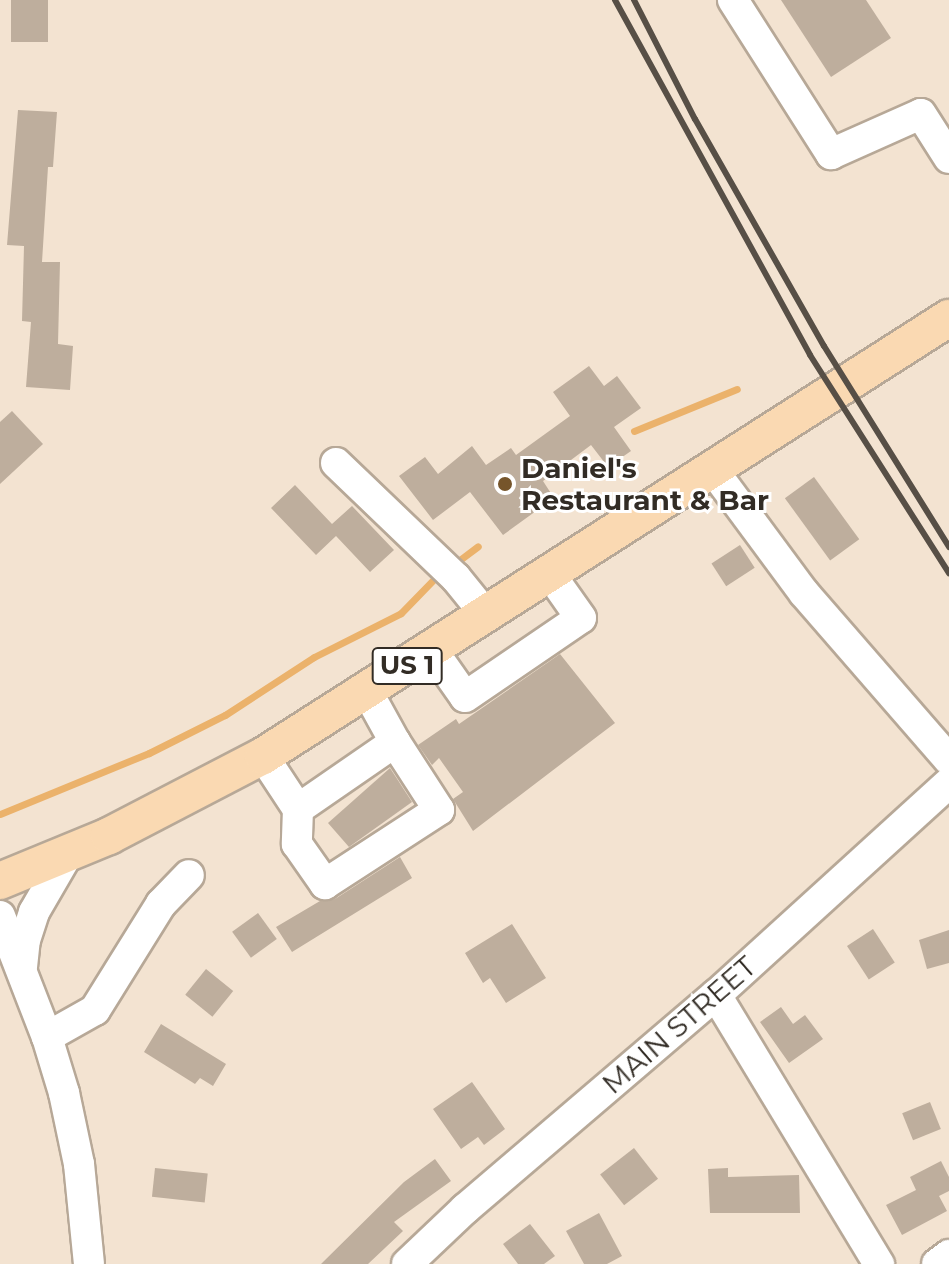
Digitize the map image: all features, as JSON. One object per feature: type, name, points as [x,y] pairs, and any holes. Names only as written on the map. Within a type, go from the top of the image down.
[{"type":"main road","name":"US 1","points":[[0,881],[67,855],[169,807],[263,756],[949,318]]},
{"type":"street","points":[[733,0],[831,154],[921,114],[949,158]]},
{"type":"street","points":[[336,463],[456,578],[486,615]]},
{"type":"street","points":[[713,470],[804,593],[949,760]]},
{"type":"street","points":[[432,650],[465,697],[581,618],[550,574]]},
{"type":"street","points":[[263,756],[298,809],[297,844],[325,884],[439,810],[395,742],[367,691]]},
{"type":"street","points":[[298,809],[395,742]]},
{"type":"street","name":"MAIN STREET","points":[[407,1264],[465,1209],[716,995],[949,783]]},
{"type":"street","points":[[22,969],[25,940],[34,912],[67,855]]},
{"type":"street","points":[[47,1037],[95,1010],[161,904],[189,875]]},
{"type":"street","points":[[0,916],[47,1037],[79,1164],[89,1264]]},
{"type":"street","points":[[716,995],[879,1264]]},
{"type":"street","points":[[937,1264],[949,1255]]},
{"type":"building","points":[[11,0],[48,0],[48,42],[11,42]]},
{"type":"building","points":[[781,0],[866,0],[891,38],[831,77]]},
{"type":"building","points":[[18,110],[57,112],[53,167],[48,167],[42,262],[60,262],[58,344],[73,346],[70,390],[26,387],[31,322],[22,321],[24,246],[7,245]]},
{"type":"building","points":[[589,366],[604,386],[617,376],[641,408],[614,427],[631,451],[608,467],[591,445],[543,481],[554,498],[503,535],[470,492],[433,520],[399,476],[425,457],[438,474],[472,446],[486,465],[511,448],[516,455],[570,416],[553,392]]},
{"type":"building","points":[[12,411],[43,444],[0,484],[0,422]]},
{"type":"building","points":[[814,477],[859,539],[830,560],[785,498]]},
{"type":"building","points":[[295,485],[332,524],[352,506],[394,550],[370,572],[336,536],[316,555],[271,508]]},
{"type":"building","points":[[740,545],[755,568],[726,586],[711,564]]},
{"type":"building","points":[[560,654],[615,723],[473,831],[453,799],[463,792],[439,758],[432,765],[418,745],[456,719],[459,724]]},
{"type":"building","points":[[390,768],[412,802],[349,847],[328,823]]},
{"type":"building","points":[[400,857],[412,878],[292,952],[276,927],[320,901],[335,899]]},
{"type":"building","points":[[258,913],[277,939],[251,958],[232,932]]},
{"type":"building","points":[[512,924],[546,978],[506,1003],[490,978],[483,983],[465,953]]},
{"type":"building","points":[[873,929],[895,963],[869,979],[847,946]]},
{"type":"building","points":[[949,930],[949,963],[927,969],[919,940]]},
{"type":"building","points":[[206,969],[233,991],[212,1017],[185,995]]},
{"type":"building","points":[[781,1007],[793,1024],[805,1015],[823,1039],[789,1063],[760,1022]]},
{"type":"building","points":[[161,1024],[226,1064],[213,1086],[200,1078],[195,1084],[144,1052]]},
{"type":"building","points":[[472,1082],[505,1129],[484,1145],[478,1137],[461,1149],[433,1109]]},
{"type":"building","points":[[930,1102],[941,1129],[913,1140],[902,1113]]},
{"type":"building","points":[[634,1148],[658,1179],[624,1205],[600,1174]]},
{"type":"building","points":[[435,1159],[451,1181],[394,1222],[403,1231],[368,1264],[321,1264],[404,1182]]},
{"type":"building","points":[[941,1161],[949,1177],[949,1191],[939,1196],[947,1211],[902,1235],[886,1205],[916,1190],[910,1177]]},
{"type":"building","points":[[155,1168],[208,1174],[205,1202],[152,1197]]},
{"type":"building","points":[[728,1168],[728,1177],[799,1175],[800,1213],[710,1213],[708,1169]]},
{"type":"building","points":[[599,1213],[622,1256],[607,1264],[584,1264],[566,1231]]},
{"type":"building","points":[[530,1224],[555,1256],[544,1264],[518,1264],[503,1244]]},
{"type":"waterway","points":[[634,431],[737,389]]},
{"type":"waterway","points":[[457,562],[478,546]]},
{"type":"waterway","points":[[0,814],[149,753],[225,715],[314,657],[401,613],[436,577]]},
{"type":"railway","points":[[615,0],[810,355],[949,573]]},
{"type":"railway","points":[[634,0],[695,119],[824,346],[949,547]]},
{"type":"place","name":"Daniel's Restaurant & Bar","points":[[505,484]]}]
